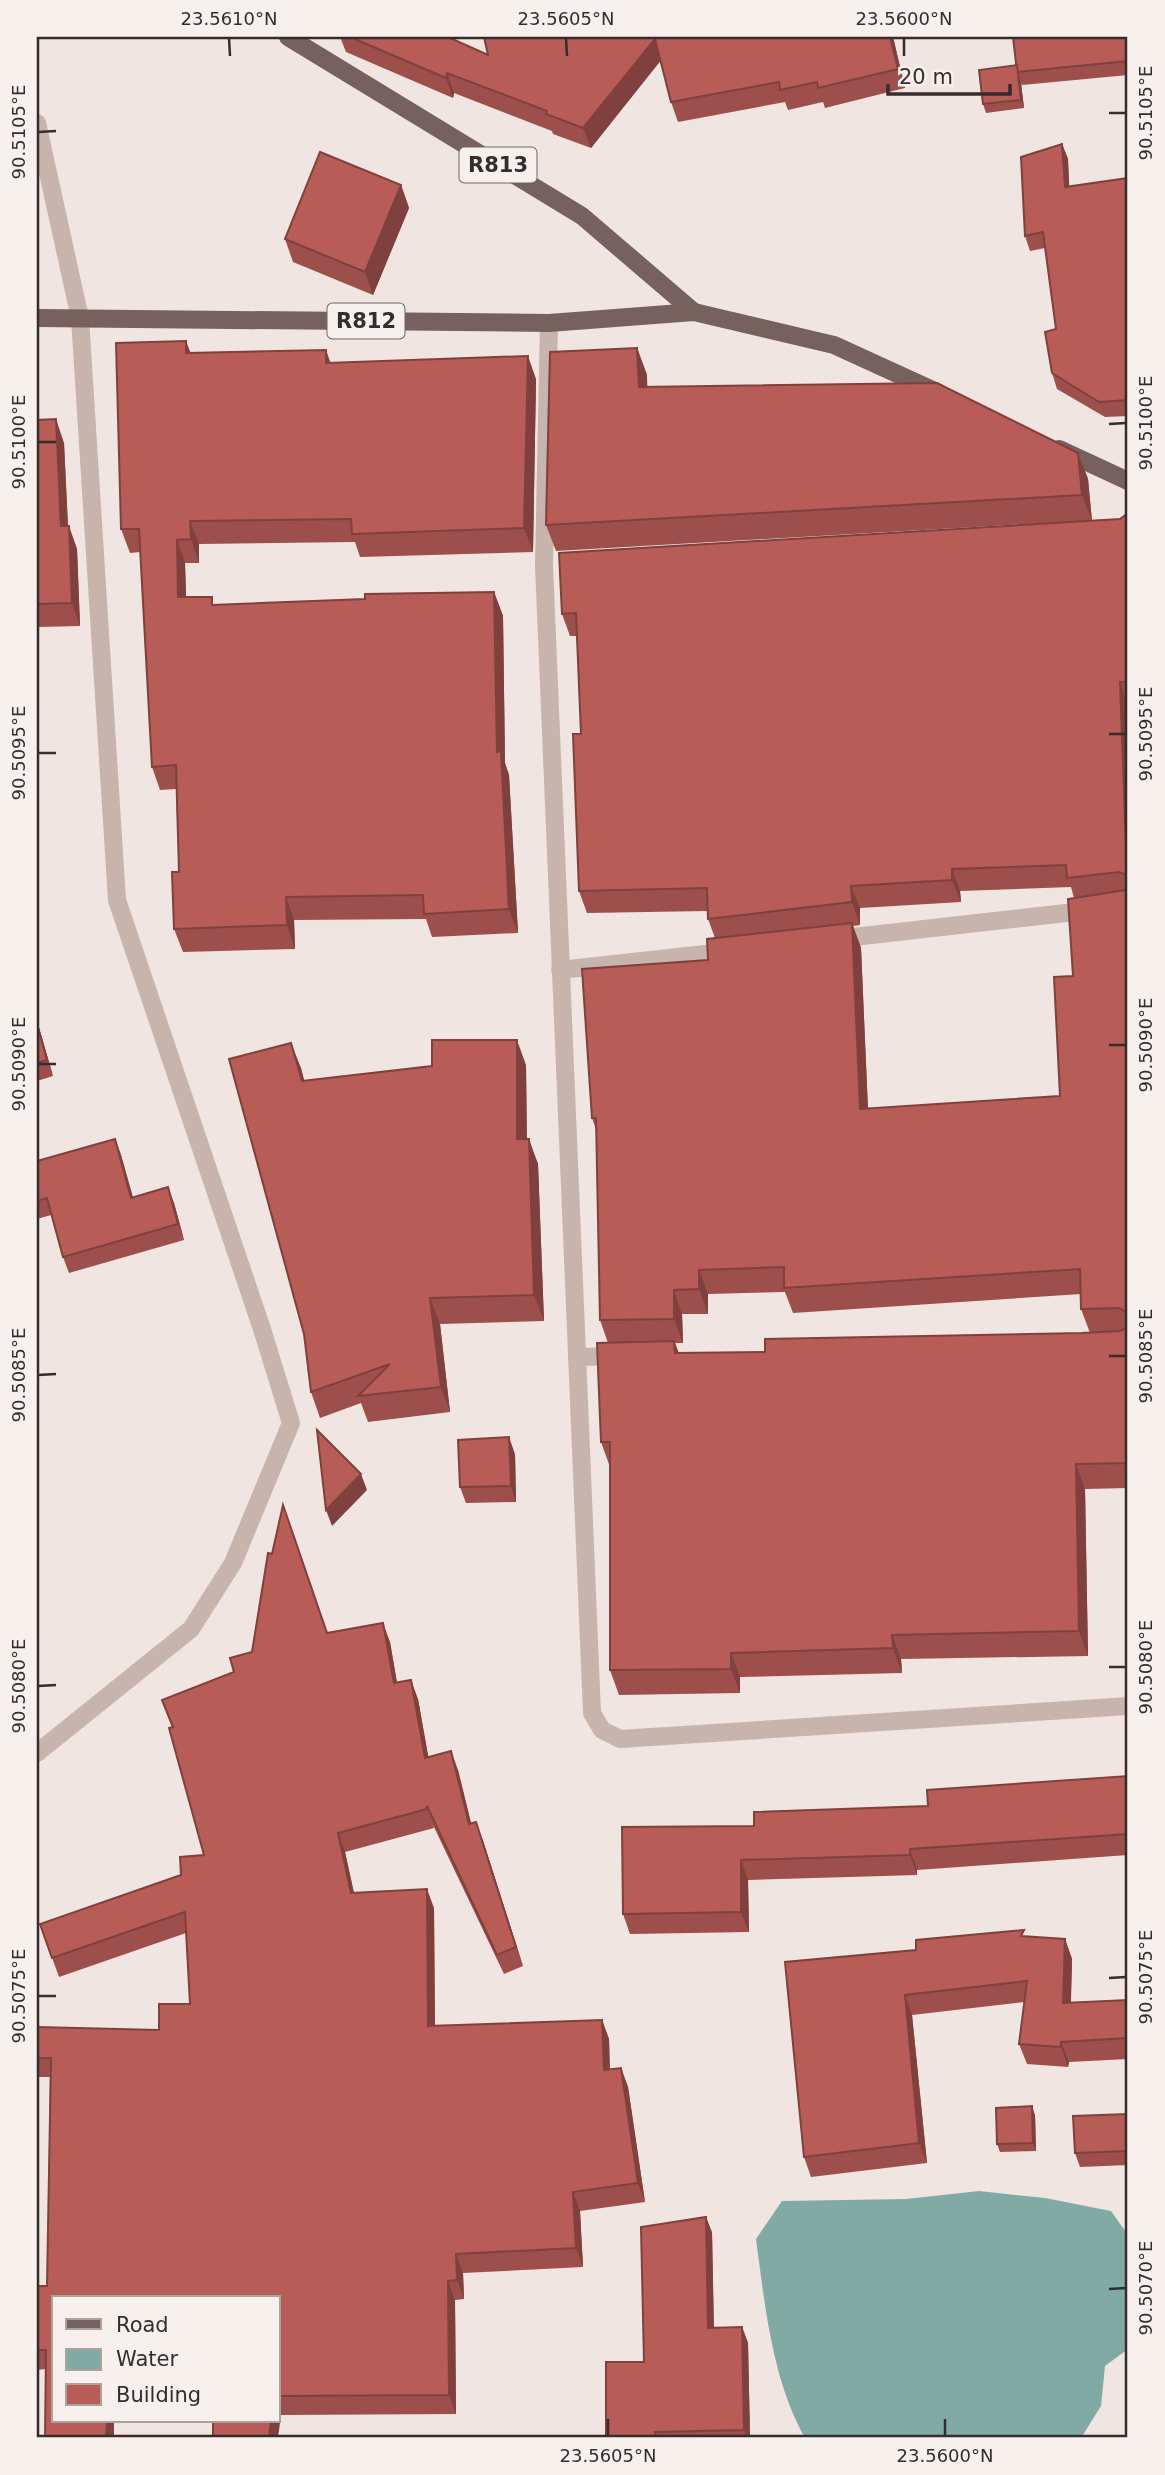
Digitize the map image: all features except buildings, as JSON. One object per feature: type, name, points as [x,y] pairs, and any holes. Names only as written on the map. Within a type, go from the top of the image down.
[{"type":"main road","name":"R813","points":[[288,37],[582,216],[694,312]]},
{"type":"main road","name":"R812","points":[[37,318],[549,323],[694,312],[834,345],[957,401]]},
{"type":"main road","points":[[1042,441],[1128,481]]},
{"type":"street","points":[[37,123],[80,318],[117,900],[261,1325],[290,1423],[233,1563],[191,1629],[37,1753]]},
{"type":"street","points":[[549,323],[551,564],[561,970],[592,1713],[602,1730],[620,1739],[1128,1706]]},
{"type":"street","points":[[824,940],[1128,906]]},
{"type":"street","points":[[561,970],[754,948]]},
{"type":"street","points":[[577,1357],[646,1355]]},
{"type":"water","points":[[979,2191],[1045,2198],[1111,2211],[1128,2235],[1128,2349],[1105,2366],[1101,2406],[1081,2438],[805,2438],[777,2367],[756,2239],[782,2201],[906,2199]]}]
